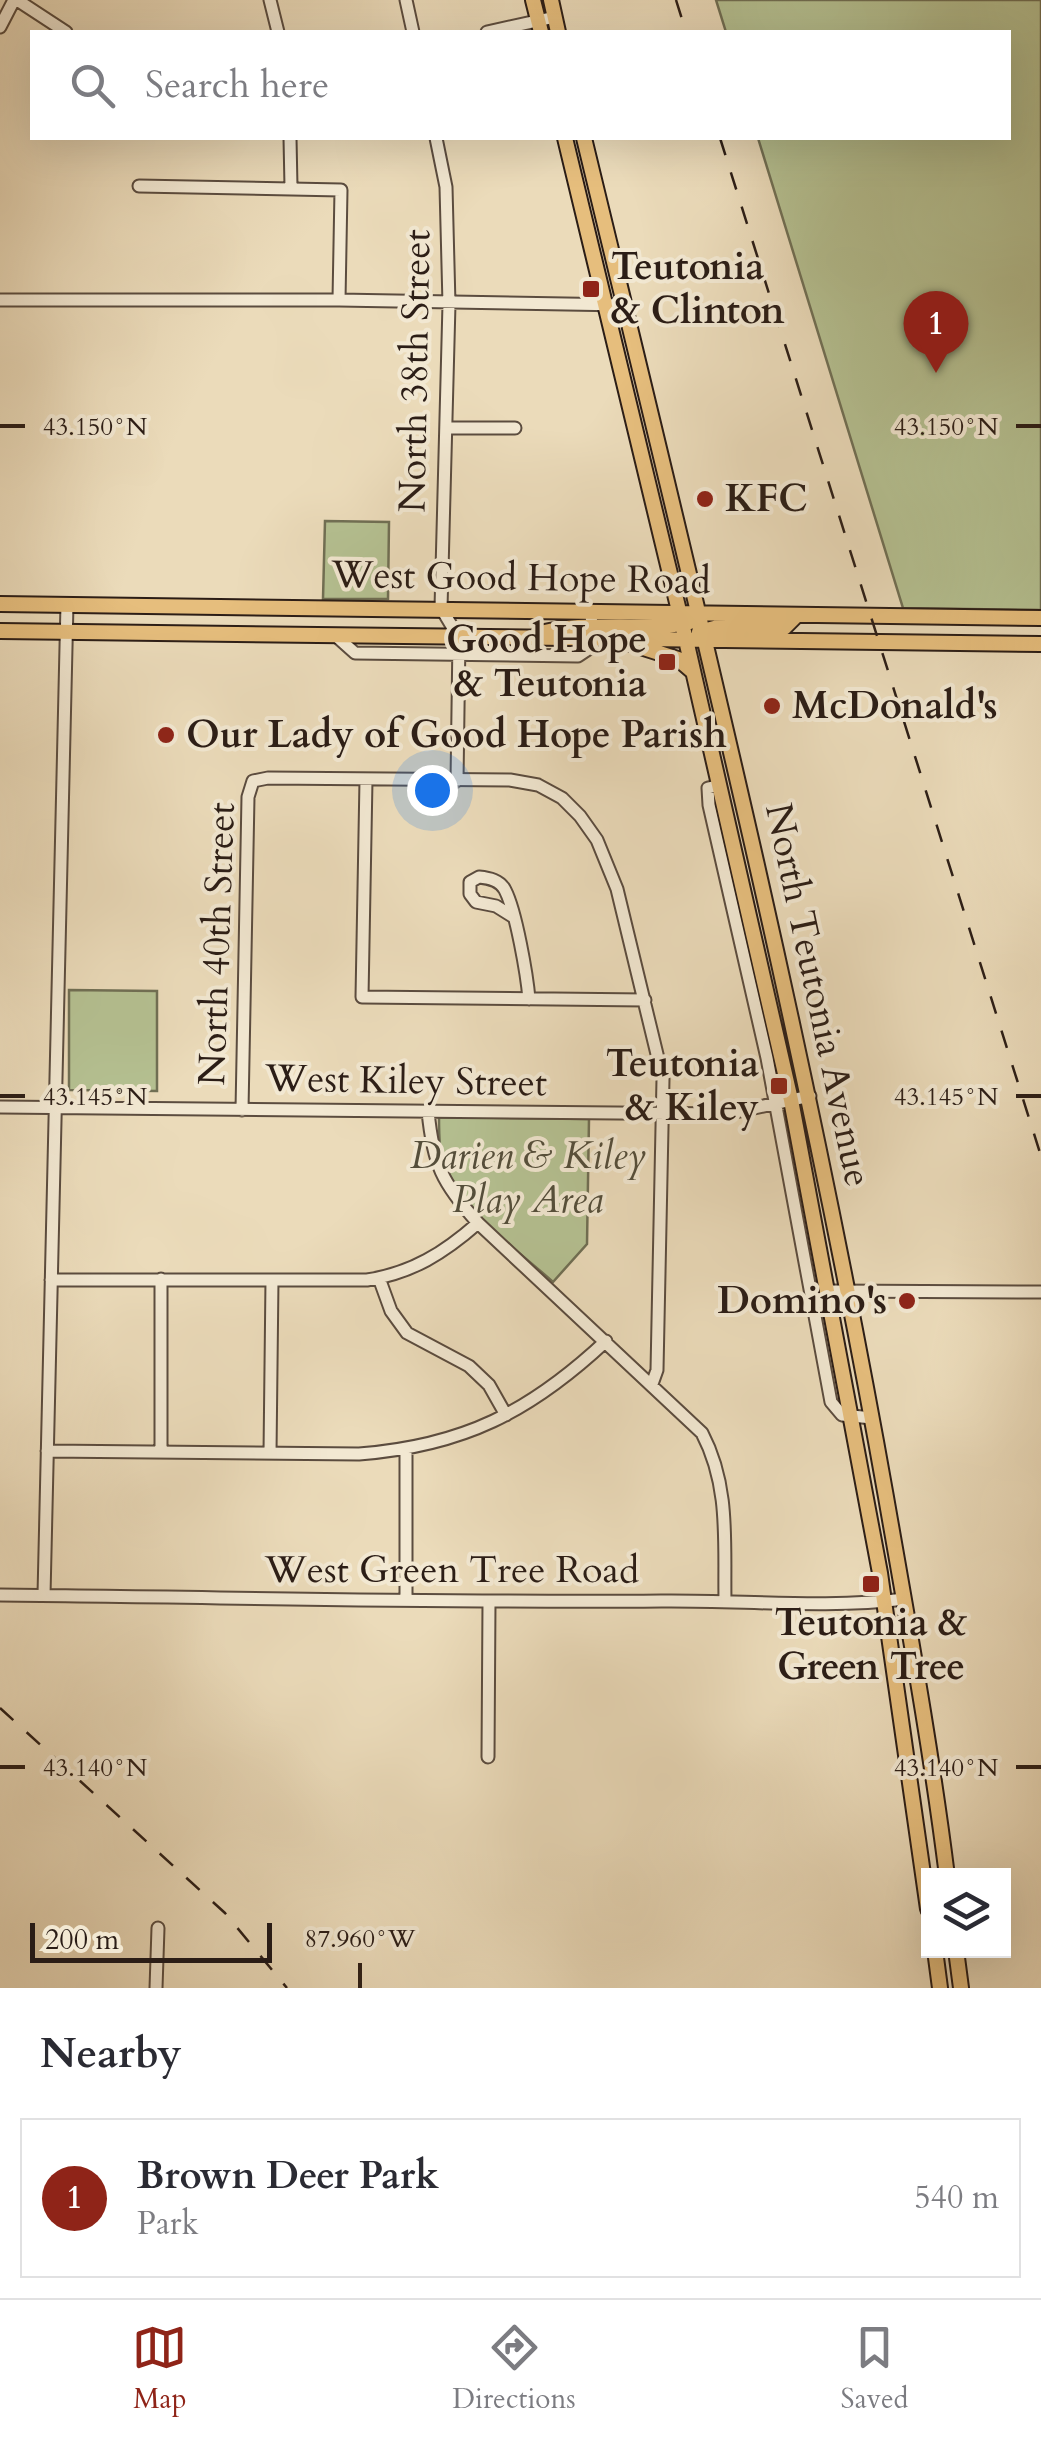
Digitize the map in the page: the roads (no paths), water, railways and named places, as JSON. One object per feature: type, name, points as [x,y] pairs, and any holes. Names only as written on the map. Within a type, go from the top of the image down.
[{"type":"main road","points":[[533,0],[540,26]]},
{"type":"main road","points":[[551,0],[558,30]]},
{"type":"main road","name":"North Teutonia Avenue","points":[[565,140],[686,640],[713,787],[828,1291],[884,1602],[922,1868]]},
{"type":"main road","name":"North Teutonia Avenue","points":[[584,140],[701,614],[810,1096],[929,1734],[946,1868]]},
{"type":"main road","name":"West Good Hope Road","points":[[0,604],[441,608],[592,632],[616,640],[686,640]]},
{"type":"main road","points":[[592,632],[680,619],[692,622],[701,614]]},
{"type":"main road","name":"West Good Hope Road","points":[[701,614],[1041,618]]},
{"type":"main road","points":[[686,640],[718,627],[784,628],[798,616]]},
{"type":"main road","name":"West Good Hope Road","points":[[0,632],[522,638],[552,629],[592,632]]},
{"type":"main road","name":"West Good Hope Road","points":[[705,635],[1041,644]]},
{"type":"main road","points":[[616,640],[678,659],[692,672]]},
{"type":"main road","points":[[935,1958],[940,1988]]},
{"type":"main road","points":[[957,1958],[961,1988]]},
{"type":"street","points":[[0,27],[16,0],[63,30]]},
{"type":"street","points":[[270,0],[278,30]]},
{"type":"street","points":[[406,0],[413,30]]},
{"type":"street","points":[[504,30],[540,26],[555,17]]},
{"type":"street","points":[[290,140],[290,187]]},
{"type":"street","name":"North 38th Street","points":[[436,140],[446,186],[449,304],[441,608]]},
{"type":"street","points":[[139,186],[341,190],[339,300]]},
{"type":"street","points":[[0,300],[624,305]]},
{"type":"street","points":[[446,428],[515,428]]},
{"type":"street","points":[[44,1595],[67,604]]},
{"type":"street","points":[[441,608],[459,638],[457,780]]},
{"type":"street","name":"West Good Hope Road","points":[[336,636],[355,653],[578,656],[592,632]]},
{"type":"street","points":[[645,1000],[362,997],[366,780],[510,780],[538,785],[562,798],[598,840],[618,889],[645,1000],[663,1079],[657,1370],[652,1384]]},
{"type":"street","name":"North 40th Street","points":[[242,1110],[248,797],[253,781],[366,780]]},
{"type":"street","points":[[512,916],[529,1000]]},
{"type":"street","name":"West Kiley Street","points":[[0,1107],[726,1114],[810,1096]]},
{"type":"street","name":"North Teutonia Avenue","points":[[784,1101],[832,1402],[835,1410],[853,1417]]},
{"type":"street","points":[[428,1111],[432,1151],[449,1191],[478,1223],[702,1433],[724,1489],[725,1600]]},
{"type":"street","points":[[51,1280],[345,1282],[380,1278],[418,1267],[448,1250],[478,1223]]},
{"type":"street","points":[[380,1278],[391,1311],[407,1333],[469,1366],[489,1385],[506,1415]]},
{"type":"street","points":[[161,1452],[162,1280]]},
{"type":"street","points":[[270,1453],[272,1280]]},
{"type":"street","points":[[828,1291],[1041,1292]]},
{"type":"street","points":[[47,1451],[406,1450],[455,1437],[506,1415],[563,1381],[606,1341]]},
{"type":"street","points":[[853,1417],[872,1418]]},
{"type":"street","points":[[406,1450],[406,1600]]},
{"type":"street","name":"West Green Tree Road","points":[[0,1595],[489,1602],[904,1599]]},
{"type":"street","points":[[488,1757],[489,1602]]},
{"type":"street","points":[[156,1988],[158,1928]]},
{"type":"railway","points":[[676,0],[685,30]]},
{"type":"railway","points":[[721,140],[1041,1156]]},
{"type":"railway","points":[[0,1708],[225,1913],[287,1988]]},
{"type":"place","name":"Teutonia & Clinton","points":[[591,289]]},
{"type":"place","name":"Brown Deer Park","points":[[936,373]]},
{"type":"place","name":"KFC","points":[[705,499]]},
{"type":"place","name":"Good Hope & Teutonia","points":[[667,662]]},
{"type":"place","name":"McDonald's","points":[[772,706]]},
{"type":"place","name":"Our Lady of Good Hope Parish","points":[[166,735]]},
{"type":"place","name":"Teutonia & Kiley","points":[[779,1086]]},
{"type":"place","name":"Domino's","points":[[907,1301]]},
{"type":"place","name":"Teutonia & Green Tree","points":[[871,1584]]},
{"type":"park label","name":"Darien & Kiley Play Area","points":[[528,1178]]}]
